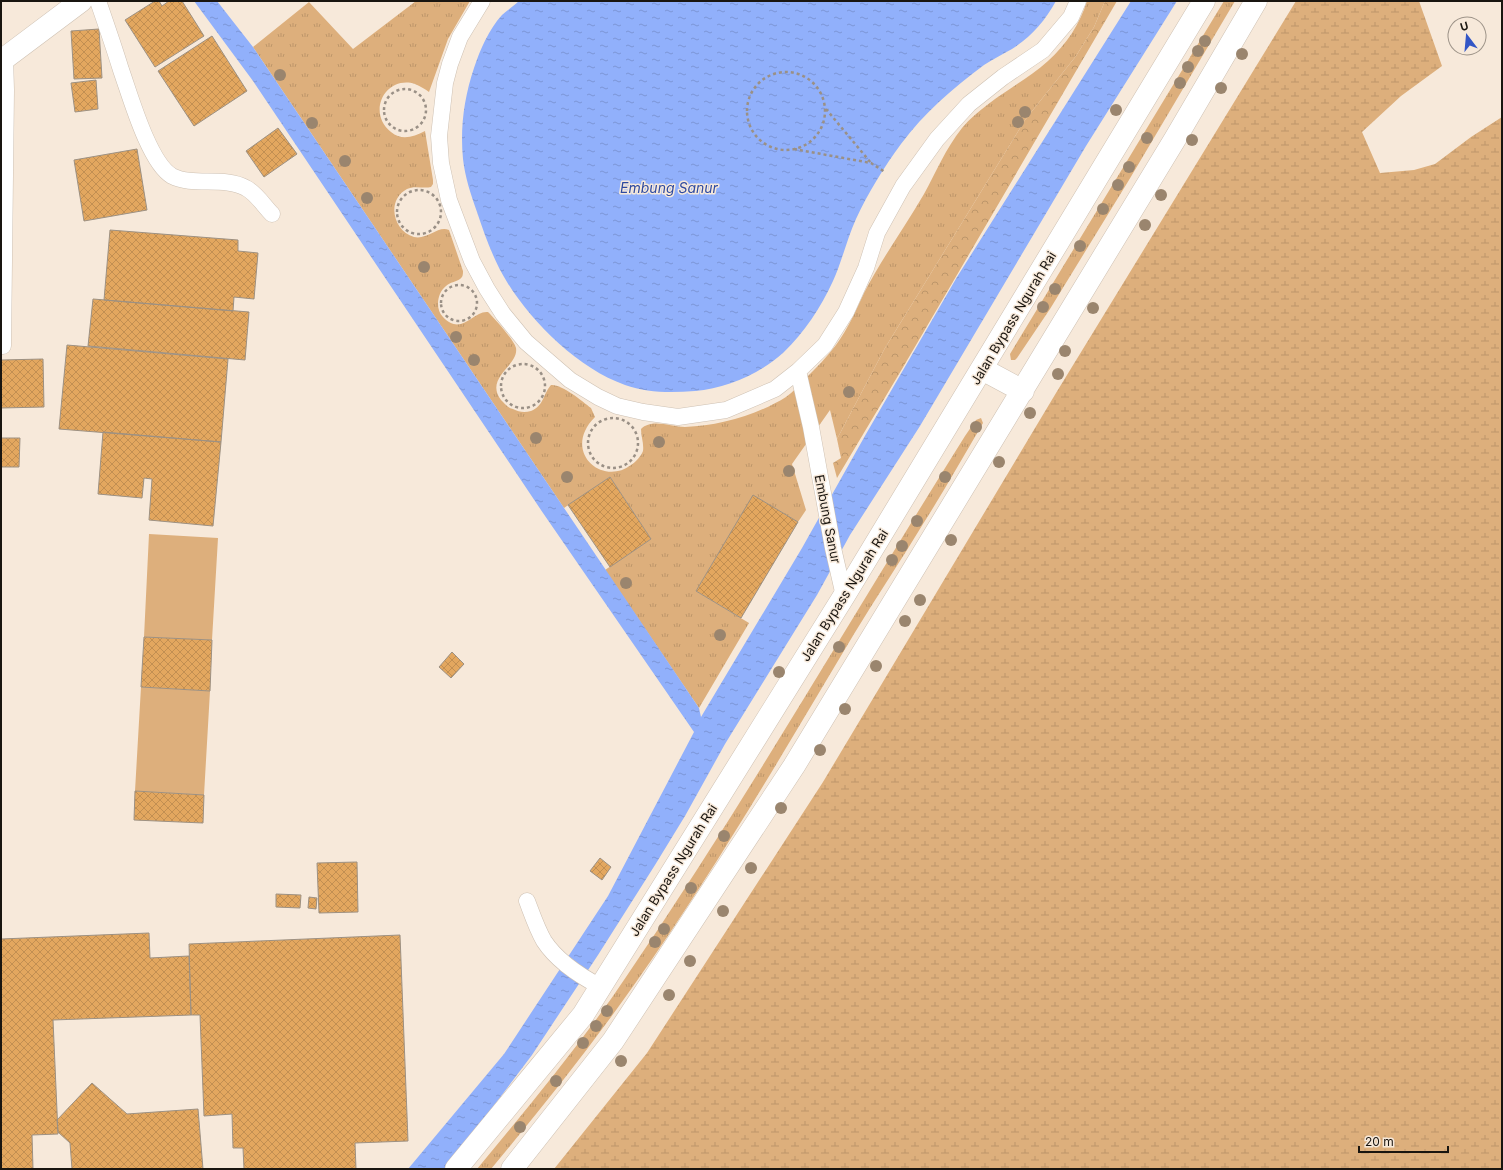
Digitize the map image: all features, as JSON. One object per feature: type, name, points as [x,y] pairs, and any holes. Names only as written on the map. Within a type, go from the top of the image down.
[{"type":"main road","points":[[3,60],[81,1]]},
{"type":"main road","name":"Jalan Bypass Ngurah Rai","points":[[456,1169],[583,1015],[594,983],[844,596],[1204,1]]},
{"type":"main road","points":[[512,1169],[613,1041],[794,766],[1023,391],[1175,139],[1256,1]]},
{"type":"main road","points":[[982,369],[1023,391]]},
{"type":"lane","points":[[98,1],[139,122],[150,147],[161,164],[172,175],[187,180],[236,183],[248,189],[272,214]]},
{"type":"lane","points":[[482,1],[460,37],[450,64],[445,83],[439,136],[441,163],[449,200],[472,261],[503,314],[526,342],[570,380],[598,397],[617,406],[643,412],[678,417],[726,410],[775,389],[798,372],[824,345],[846,312],[866,268],[877,233],[903,186],[937,140],[969,104],[1003,77],[1043,50],[1071,18],[1078,1]]},
{"type":"lane","points":[[3,60],[6,90],[3,346]]},
{"type":"lane","name":"Embung Sanur","points":[[798,372],[811,427],[833,548],[844,596]]},
{"type":"lane","points":[[527,901],[544,941],[562,960],[594,983]]},
{"type":"path","points":[[793,149],[806,145],[816,137],[826,114],[825,102],[820,90],[812,81],[802,74],[790,72],[777,73],[766,77],[756,86],[749,99],[747,112],[750,125],[757,136],[767,145],[780,149],[793,149],[871,163]]},
{"type":"path","points":[[409,90],[416,92],[425,102],[426,116],[423,122],[412,130],[398,130],[388,121],[385,115],[387,102],[390,96],[396,92],[409,90]]},
{"type":"path","points":[[825,109],[871,163],[884,172]]},
{"type":"path","points":[[423,190],[436,198],[439,204],[440,218],[437,224],[426,233],[418,234],[411,232],[400,224],[398,217],[398,206],[403,197],[409,192],[423,190]]},
{"type":"path","points":[[461,285],[467,286],[472,290],[477,300],[477,307],[471,317],[466,320],[454,321],[444,314],[440,302],[445,291],[450,287],[461,285]]},
{"type":"path","points":[[527,364],[534,367],[543,377],[545,385],[541,399],[529,407],[522,408],[515,406],[508,403],[504,397],[501,383],[502,377],[512,366],[527,364]]},
{"type":"path","points":[[618,419],[626,421],[636,434],[638,441],[637,450],[634,457],[621,467],[612,468],[604,466],[592,456],[589,449],[588,441],[591,432],[595,426],[602,421],[618,419]]},
{"type":"green space","points":[[416,1],[470,1],[448,39],[429,92],[415,84],[405,83],[396,85],[388,90],[383,97],[380,106],[380,115],[384,124],[395,135],[408,137],[425,131],[433,180],[431,187],[410,188],[400,194],[394,207],[397,222],[401,229],[414,237],[424,236],[441,229],[449,230],[463,274],[460,279],[449,284],[443,289],[438,301],[440,314],[450,322],[462,324],[483,312],[488,312],[515,344],[516,354],[499,378],[497,385],[497,392],[501,400],[510,408],[526,412],[535,409],[541,403],[551,385],[561,387],[572,394],[591,408],[595,417],[586,430],[582,442],[584,453],[589,462],[608,472],[620,471],[638,459],[643,451],[641,429],[645,426],[651,424],[662,424],[685,427],[724,422],[763,409],[794,391],[833,349],[844,333],[871,280],[924,194],[951,144],[962,128],[982,109],[1038,70],[1055,55],[1072,34],[1087,1],[1105,1],[1094,27],[1076,56],[1025,120],[885,348],[837,439],[830,410],[792,464],[806,510],[798,522],[753,496],[696,591],[749,623],[699,708],[605,570],[651,539],[610,477],[564,508],[253,47],[309,2],[353,49]]},
{"type":"green space","points":[[1105,1],[1117,1],[837,478],[833,463],[841,458],[837,439],[885,348],[1025,120],[1076,56],[1094,27]]},
{"type":"green space","points":[[1224,1],[1235,1],[1129,180],[1050,309],[1017,358],[1015,360],[1011,360],[1010,354]]},
{"type":"green space","points":[[1296,1],[1419,1],[1442,66],[1401,96],[1362,132],[1380,173],[1414,170],[1435,164],[1471,137],[1502,117],[1502,1169],[554,1169],[647,1053],[823,782],[1056,393]]},
{"type":"green space","points":[[981,418],[983,423],[906,552],[862,620],[720,856],[664,942],[600,1032],[510,1146],[491,1169],[477,1169],[573,1051],[626,977],[714,844],[965,436],[976,420]]},
{"type":"green space","points":[[149,534],[218,538],[212,640],[144,637]]},
{"type":"green space","points":[[141,687],[210,691],[204,795],[135,791]]},
{"type":"water","points":[[194,1],[217,1],[253,47],[699,708],[701,717],[802,548],[957,277],[1131,1],[1177,1],[1086,146],[920,426],[850,535],[817,595],[725,744],[685,816],[655,865],[532,1055],[446,1169],[408,1169],[504,1054],[608,896],[694,732],[543,513],[253,81]]},
{"type":"water","name":"Embung Sanur","points":[[519,1],[1056,1],[1042,22],[1031,34],[1012,49],[984,65],[950,92],[929,111],[901,144],[888,162],[861,209],[828,291],[812,319],[791,345],[775,360],[742,379],[719,387],[686,392],[668,392],[633,388],[608,378],[591,368],[558,343],[517,298],[502,274],[487,239],[470,193],[464,166],[462,136],[465,102],[476,61],[485,40],[502,15]]},
{"type":"building","points":[[155,1],[159,1],[162,6],[169,1],[182,1],[204,36],[155,67],[125,20]]},
{"type":"building","points":[[99,29],[102,78],[74,79],[71,31]]},
{"type":"building","points":[[212,36],[247,91],[194,126],[158,71]]},
{"type":"building","points":[[96,80],[98,109],[75,112],[71,83]]},
{"type":"building","points":[[278,128],[297,154],[264,177],[246,151]]},
{"type":"building","points":[[137,149],[147,210],[84,221],[74,160]]},
{"type":"building","points":[[110,230],[238,240],[238,251],[258,253],[254,299],[234,297],[233,311],[104,300]]},
{"type":"building","points":[[93,299],[249,312],[245,360],[88,346]]},
{"type":"building","points":[[67,345],[228,359],[221,442],[59,429]]},
{"type":"building","points":[[43,359],[44,407],[1,408],[1,360]]},
{"type":"building","points":[[103,432],[221,442],[213,526],[149,520],[152,479],[144,478],[142,498],[98,494]]},
{"type":"building","points":[[1,438],[20,438],[19,467],[1,467]]},
{"type":"building","points":[[610,477],[651,539],[610,567],[568,505]]},
{"type":"building","points":[[753,495],[798,522],[741,618],[696,591]]},
{"type":"building","points":[[144,637],[212,640],[210,691],[141,687]]},
{"type":"building","points":[[452,652],[464,664],[451,678],[439,667]]},
{"type":"building","points":[[135,791],[204,795],[203,823],[134,820]]},
{"type":"building","points":[[600,858],[611,867],[602,880],[590,871]]},
{"type":"building","points":[[357,862],[358,912],[319,913],[317,863]]},
{"type":"building","points":[[276,894],[301,895],[300,908],[276,907]]},
{"type":"building","points":[[309,897],[317,898],[316,909],[308,908]]},
{"type":"building","points":[[149,933],[150,958],[189,956],[191,1015],[53,1020],[58,1134],[32,1135],[33,1169],[1,1169],[1,939]]},
{"type":"building","points":[[400,935],[408,1141],[355,1143],[356,1169],[244,1169],[243,1148],[233,1148],[232,1114],[204,1116],[200,1015],[191,1015],[189,944]]},
{"type":"building","points":[[92,1083],[127,1114],[198,1109],[203,1169],[72,1169],[70,1143],[58,1132],[57,1120]]}]
